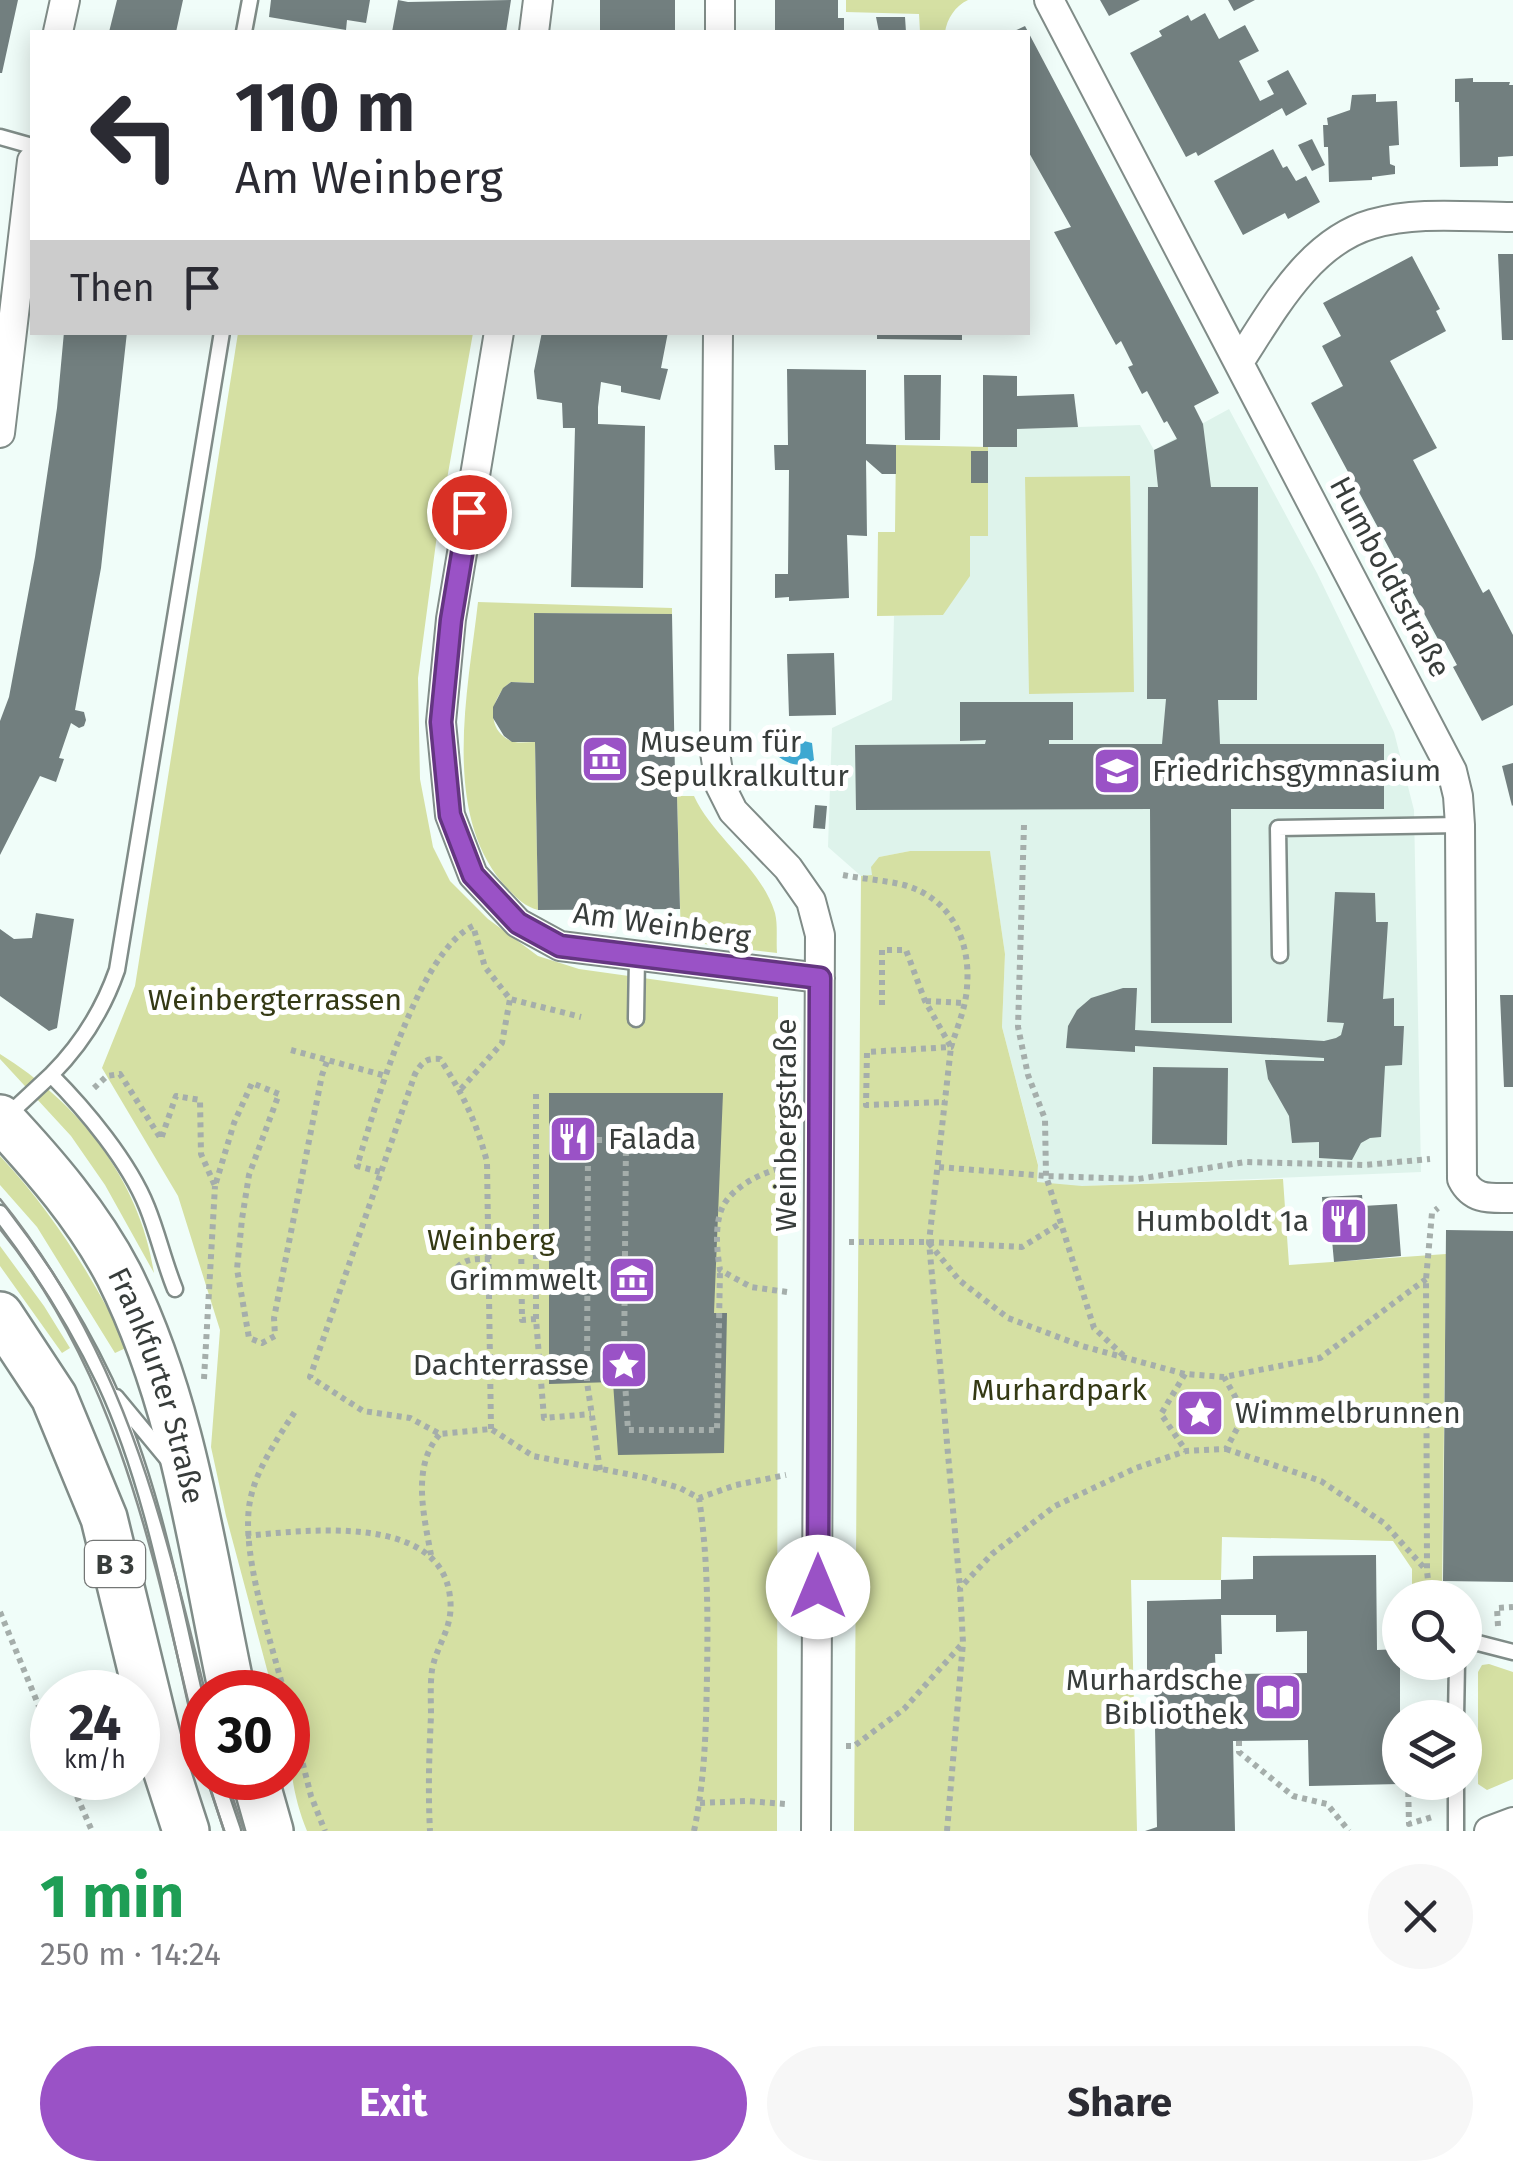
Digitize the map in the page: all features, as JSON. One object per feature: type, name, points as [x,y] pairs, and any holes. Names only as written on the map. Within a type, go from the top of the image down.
[{"type":"main road","name":"Frankfurter Straße","points":[[1,1119],[78,1210],[118,1275],[170,1402],[227,1670]]},
{"type":"main road","name":"B 3","points":[[0,1315],[54,1397],[104,1518],[163,1760],[186,1831]]},
{"type":"main road","points":[[261,1800],[270,1831]]},
{"type":"street","points":[[58,30],[64,0]]},
{"type":"street","points":[[534,30],[538,0]]},
{"type":"street","points":[[720,0],[720,30]]},
{"type":"street","name":"Humboldtstraße","points":[[1049,0],[1452,771],[1460,825],[1462,1179],[1479,1198],[1513,1198]]},
{"type":"street","points":[[0,433],[30,178]]},
{"type":"street","points":[[1240,362],[1305,268],[1338,239],[1374,223],[1418,216],[1513,217]]},
{"type":"street","name":"Am Weinberg","points":[[498,335],[451,620],[441,722],[450,815],[473,875],[518,923],[560,946],[820,978]]},
{"type":"street","name":"Weinbergstraße","points":[[718,335],[715,752],[720,785],[733,811],[788,868],[811,901],[820,935],[816,1818]]},
{"type":"street","points":[[1489,1831],[1513,1822]]},
{"type":"lane","points":[[244,30],[250,0]]},
{"type":"lane","points":[[0,137],[30,145]]},
{"type":"lane","points":[[1,1119],[52,1075],[74,1050],[104,1006],[117,970],[222,335]]},
{"type":"lane","points":[[1280,955],[1278,828],[1460,825]]},
{"type":"lane","points":[[636,1018],[637,958]]},
{"type":"lane","points":[[52,1075],[78,1101],[147,1206],[175,1289]]},
{"type":"lane","points":[[0,1214],[70,1313],[106,1385],[142,1483],[188,1670]]},
{"type":"lane","points":[[106,1385],[188,1485]]},
{"type":"lane","points":[[1482,1643],[1513,1652]]},
{"type":"lane","points":[[223,1800],[233,1831]]},
{"type":"lane","points":[[1456,1800],[1456,1831]]},
{"type":"path","points":[[1024,825],[1018,1027],[1028,1075],[1046,1119],[1046,1176],[1094,1328],[1126,1358]]},
{"type":"path","points":[[842,876],[908,886],[931,897],[950,914],[960,930],[966,956],[967,989],[952,1047],[929,1242],[963,1642],[947,1831]]},
{"type":"path","points":[[380,1172],[357,1166],[386,1076],[429,974],[457,934],[472,926],[485,967],[510,999],[580,1017]]},
{"type":"path","points":[[882,1005],[882,950],[906,950],[925,1001],[952,1047]]},
{"type":"path","points":[[461,1089],[502,1044],[510,999]]},
{"type":"path","points":[[925,1001],[964,1003]]},
{"type":"path","points":[[945,1102],[866,1105],[867,1052],[952,1047]]},
{"type":"path","points":[[290,1050],[386,1076]]},
{"type":"path","points":[[204,1386],[215,1186],[234,1122],[252,1082],[279,1094],[249,1175],[238,1269],[249,1338],[262,1342],[275,1336],[274,1318],[328,1059]]},
{"type":"path","points":[[491,1429],[487,1162],[461,1089],[440,1059],[422,1062],[310,1377],[363,1410],[410,1418],[440,1434],[491,1429],[533,1456],[643,1477],[699,1498],[736,1485],[818,1468]]},
{"type":"path","points":[[120,1074],[161,1140],[176,1096],[200,1100],[201,1154],[215,1186]]},
{"type":"path","points":[[536,1094],[536,1319],[544,1418],[591,1414]]},
{"type":"path","points":[[600,1470],[587,1382],[588,1140],[626,1140],[624,1365],[628,1430],[717,1430],[720,1270],[716,1247],[724,1206],[749,1182],[772,1168],[819,1166]]},
{"type":"path","points":[[939,1166],[1046,1176],[1138,1179],[1244,1162],[1365,1165],[1430,1159]]},
{"type":"path","points":[[1428,1580],[1426,1278],[1432,1212],[1438,1208]]},
{"type":"path","points":[[818,1242],[1022,1247],[1060,1223]]},
{"type":"path","points":[[534,1232],[521,1233],[522,1320],[536,1319]]},
{"type":"path","points":[[929,1242],[959,1280],[1008,1318],[1082,1346],[1185,1374],[1224,1377],[1320,1358],[1426,1278]]},
{"type":"path","points":[[490,1259],[471,1259],[460,1263],[454,1272],[459,1290],[491,1292]]},
{"type":"path","points":[[720,1270],[752,1287],[818,1294]]},
{"type":"path","points":[[490,1274],[521,1274]]},
{"type":"path","points":[[1185,1374],[1160,1414],[1186,1451]]},
{"type":"path","points":[[1224,1377],[1245,1414],[1226,1449]]},
{"type":"path","points":[[279,1670],[246,1536],[250,1498],[271,1449],[296,1410]]},
{"type":"path","points":[[430,1554],[421,1476],[429,1446],[440,1434]]},
{"type":"path","points":[[960,1588],[992,1554],[1055,1506],[1136,1468],[1186,1451],[1226,1449],[1322,1481],[1384,1523],[1427,1571]]},
{"type":"path","points":[[694,1831],[705,1759],[707,1648],[706,1540],[699,1498]]},
{"type":"path","points":[[246,1536],[307,1530],[349,1531],[408,1543],[430,1554],[445,1572],[451,1600],[450,1627],[432,1668],[430,1831]]},
{"type":"path","points":[[0,1612],[30,1685]]},
{"type":"path","points":[[854,1746],[904,1709],[963,1642]]},
{"type":"path","points":[[1239,1741],[1239,1752],[1292,1796],[1327,1804],[1349,1831]]},
{"type":"path","points":[[310,1796],[325,1831]]},
{"type":"path","points":[[79,1800],[92,1831]]},
{"type":"path","points":[[700,1803],[747,1801],[816,1818]]},
{"type":"shaded area","name":"Friedrichsgymnasium","points":[[1229,409],[1317,573],[1394,732],[1414,810],[1421,1172],[1036,1188],[1038,1164],[1002,1027],[1005,954],[990,852],[910,851],[879,857],[872,876],[861,876],[828,847],[832,728],[892,700],[894,616],[943,615],[970,536],[988,536],[988,447],[1016,447],[1017,429],[1140,425],[1154,450]]},
{"type":"green space","points":[[846,0],[968,0],[952,13],[946,30],[920,30],[919,14],[846,12]]},
{"type":"green space","name":"Weinberg","points":[[238,335],[473,335],[437,535],[418,678],[420,779],[433,847],[450,881],[488,919],[538,956],[579,969],[778,997],[777,1831],[307,1831],[297,1800],[310,1800],[310,1670],[267,1670],[226,1516],[211,1447],[220,1330],[178,1196],[102,1068],[135,986]]},
{"type":"green space","points":[[896,445],[988,447],[988,536],[970,536],[970,576],[943,615],[877,616],[878,532],[895,532]]},
{"type":"green space","points":[[1130,476],[1134,692],[1029,694],[1025,477]]},
{"type":"green space","points":[[478,602],[672,608],[672,614],[535,613],[534,683],[511,682],[495,703],[494,719],[501,734],[515,742],[535,742],[538,910],[507,888],[486,859],[473,825],[464,751]]},
{"type":"green space","points":[[677,796],[694,796],[713,826],[759,881],[775,913],[777,953],[681,941]]},
{"type":"green space","name":"Murhardpark","points":[[910,851],[990,851],[1005,954],[1002,1027],[1038,1165],[1037,1182],[1082,1186],[1283,1179],[1289,1265],[1446,1254],[1442,1580],[1412,1580],[1412,1569],[1393,1541],[1222,1537],[1221,1580],[1131,1580],[1137,1831],[854,1831],[861,876],[872,875],[871,867],[879,857]]},
{"type":"green space","points":[[0,1054],[55,1096],[101,1147],[135,1206],[154,1273],[105,1185],[71,1136],[0,1059]]},
{"type":"green space","points":[[0,1156],[71,1247],[128,1347],[115,1353],[37,1227],[0,1185]]},
{"type":"green space","points":[[0,1246],[70,1348],[62,1353],[0,1266]]},
{"type":"green space","points":[[1482,1665],[1513,1672],[1513,1779],[1487,1790],[1482,1787],[1482,1700],[1478,1700]]},
{"type":"water","points":[[776,734],[812,743],[814,760],[801,765],[783,760],[768,746],[768,736]]},
{"type":"building","points":[[0,0],[18,0],[2,73],[0,73]]},
{"type":"building","points":[[117,0],[183,0],[176,30],[110,30]]},
{"type":"building","points":[[271,0],[370,0],[366,23],[347,20],[346,30],[269,17]]},
{"type":"building","points":[[398,0],[511,0],[506,30],[392,30]]},
{"type":"building","points":[[600,0],[675,0],[675,30],[600,30]]},
{"type":"building","points":[[775,0],[838,0],[838,18],[844,18],[844,30],[775,30]]},
{"type":"building","points":[[1100,0],[1140,0],[1109,16]]},
{"type":"building","points":[[1228,0],[1255,0],[1234,11]]},
{"type":"building","points":[[1205,13],[1219,39],[1245,25],[1259,51],[1239,61],[1260,101],[1274,94],[1267,81],[1288,70],[1307,104],[1286,116],[1282,108],[1198,156],[1196,152],[1186,157],[1130,53],[1162,36],[1159,31],[1188,15],[1191,21]]},
{"type":"building","points":[[876,17],[905,17],[906,30],[879,30]]},
{"type":"building","points":[[1030,35],[1219,393],[1194,406],[1203,424],[1211,487],[1258,487],[1257,700],[1218,700],[1220,744],[1384,744],[1384,809],[1231,809],[1232,1023],[1151,1023],[1150,809],[856,810],[855,745],[985,744],[986,740],[960,741],[960,702],[1073,702],[1073,740],[1049,740],[1049,744],[1162,744],[1166,699],[1147,699],[1148,487],[1158,487],[1154,450],[1177,439],[1147,391],[1142,394],[1128,367],[1133,365],[1121,341],[1116,345],[1054,232],[1071,227],[1030,155]]},
{"type":"building","points":[[1473,78],[1473,82],[1513,85],[1513,156],[1498,157],[1498,166],[1460,167],[1455,79]]},
{"type":"building","points":[[1376,94],[1376,102],[1397,101],[1399,145],[1389,146],[1395,174],[1372,180],[1329,182],[1323,125],[1328,125],[1327,118],[1350,110],[1352,95]]},
{"type":"building","points":[[1312,139],[1325,165],[1312,171],[1298,145]]},
{"type":"building","points":[[1273,149],[1296,181],[1306,176],[1320,202],[1288,219],[1285,213],[1243,235],[1214,181]]},
{"type":"building","points":[[1498,254],[1513,254],[1513,340],[1502,340]]},
{"type":"building","points":[[1412,256],[1440,309],[1436,311],[1446,331],[1390,361],[1437,448],[1413,460],[1483,593],[1489,589],[1513,635],[1513,705],[1482,721],[1453,667],[1457,665],[1444,641],[1440,643],[1311,403],[1343,386],[1322,346],[1341,336],[1323,303]]},
{"type":"building","points":[[64,335],[127,335],[101,568],[75,710],[84,712],[86,720],[79,728],[71,723],[59,758],[64,759],[56,782],[40,776],[0,855],[0,721],[9,697],[35,557]]},
{"type":"building","points":[[541,335],[667,335],[661,368],[668,369],[660,400],[621,392],[621,386],[601,382],[598,407],[598,424],[645,426],[643,588],[571,587],[575,428],[563,428],[562,403],[537,399],[534,371]]},
{"type":"building","points":[[877,335],[962,335],[962,340],[877,339]]},
{"type":"building","points":[[787,369],[866,370],[866,444],[896,445],[896,474],[882,474],[866,460],[867,536],[847,535],[849,598],[775,598],[775,574],[788,574],[789,470],[775,470],[774,445],[788,445]]},
{"type":"building","points":[[904,375],[941,375],[940,440],[905,440]]},
{"type":"building","points":[[983,375],[1017,376],[1017,396],[1074,394],[1078,427],[1017,429],[1017,447],[983,447]]},
{"type":"building","points":[[971,451],[988,451],[988,483],[971,483]]},
{"type":"building","name":"Museum für Sepulkralkultur","points":[[534,613],[672,614],[675,775],[671,776],[672,796],[677,796],[680,909],[538,910],[535,742],[512,742],[493,718],[493,707],[503,688],[511,682],[534,683]]},
{"type":"building","points":[[834,653],[836,715],[789,716],[787,654]]},
{"type":"building","points":[[1513,763],[1513,805],[1512,806],[1502,766]]},
{"type":"building","points":[[815,805],[827,806],[825,829],[813,828]]},
{"type":"building","points":[[1335,892],[1375,893],[1376,922],[1388,922],[1383,999],[1394,998],[1394,1026],[1404,1026],[1402,1065],[1385,1066],[1381,1137],[1361,1143],[1352,1160],[1319,1158],[1319,1142],[1292,1143],[1289,1116],[1268,1079],[1265,1060],[1324,1058],[1135,1046],[1135,1052],[1066,1048],[1068,1026],[1077,1010],[1091,998],[1123,988],[1137,988],[1135,1030],[1324,1041],[1336,1038],[1344,1023],[1327,1022]]},
{"type":"building","points":[[36,913],[74,919],[57,1028],[49,1031],[0,996],[0,929],[14,939],[32,938]]},
{"type":"building","points":[[1500,995],[1513,995],[1513,1087],[1504,1087]]},
{"type":"building","points":[[1153,1067],[1228,1068],[1227,1145],[1152,1144]]},
{"type":"building","name":"Grimmwelt","points":[[549,1093],[723,1093],[714,1313],[727,1313],[724,1453],[618,1455],[613,1382],[549,1384]]},
{"type":"building","points":[[1362,1195],[1363,1206],[1397,1204],[1401,1256],[1334,1262],[1332,1240],[1325,1240],[1322,1197]]},
{"type":"building","points":[[1446,1230],[1513,1231],[1513,1582],[1443,1580]]},
{"type":"building","name":"Murhardsche Bibliothek","points":[[1376,1555],[1377,1650],[1382,1650],[1382,1680],[1400,1680],[1400,1700],[1382,1700],[1382,1784],[1309,1786],[1308,1740],[1233,1741],[1235,1831],[1145,1831],[1157,1827],[1154,1678],[1147,1678],[1147,1601],[1221,1599],[1221,1580],[1253,1579],[1253,1556]],"holes":[[[1221,1615],[1276,1615],[1276,1632],[1307,1631],[1307,1673],[1216,1678],[1215,1654],[1222,1654]]]},
{"type":"tram line","points":[[0,1199],[42,1255],[106,1372],[153,1495],[199,1670]]},
{"type":"tram line","points":[[0,1229],[42,1288],[78,1350],[107,1415],[151,1551],[181,1670]]},
{"type":"tram line","points":[[214,1800],[224,1831]]},
{"type":"tram line","points":[[233,1800],[244,1831]]},
{"type":"place","name":"Museum für Sepulkralkultur","points":[[605,759]]},
{"type":"place","name":"Friedrichsgymnasium","points":[[1117,771]]},
{"type":"place","name":"Falada","points":[[573,1139]]},
{"type":"place","name":"Humboldt 1a","points":[[1344,1221]]},
{"type":"place","name":"Grimmwelt","points":[[632,1280]]},
{"type":"place","name":"Dachterrasse","points":[[624,1365]]},
{"type":"place","name":"Wimmelbrunnen","points":[[1200,1413]]},
{"type":"place","name":"Murhardsche Bibliothek","points":[[1278,1697]]},
{"type":"route","points":[[469,512],[451,620],[441,722],[450,815],[473,875],[518,923],[560,946],[820,978],[818,1587]]},
{"type":"park label","name":"Weinbergterrassen","points":[[275,1000]]}]
